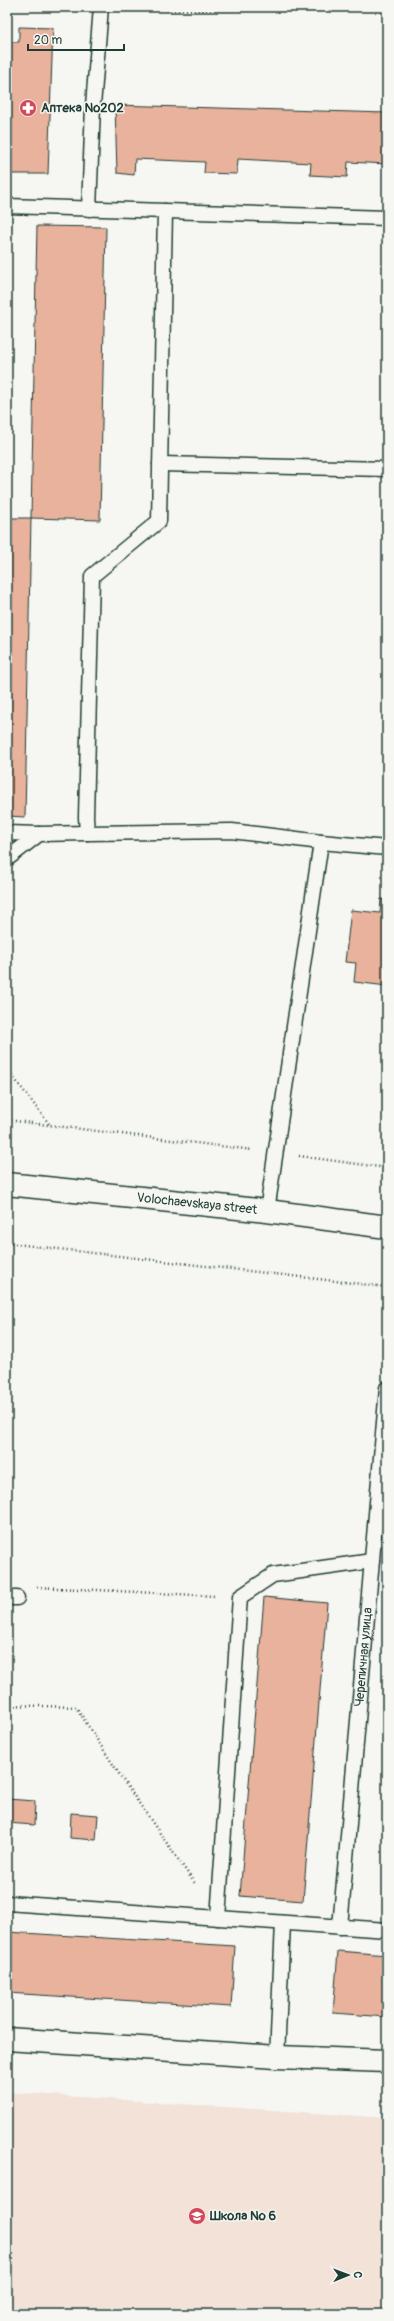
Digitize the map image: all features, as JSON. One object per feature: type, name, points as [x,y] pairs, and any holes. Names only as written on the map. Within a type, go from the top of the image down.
[{"type":"street","name":"Volochaevskaya street","points":[[7,1184],[267,1211],[387,1227]]},
{"type":"street","points":[[7,2039],[277,2057],[387,2061]]},
{"type":"lane","points":[[89,209],[101,9]]},
{"type":"lane","points":[[7,206],[387,218]]},
{"type":"lane","points":[[87,833],[92,576],[159,521],[165,211]]},
{"type":"lane","points":[[160,464],[387,469]]},
{"type":"lane","points":[[7,833],[39,834],[232,831],[387,848]]},
{"type":"lane","points":[[7,859],[39,834]]},
{"type":"lane","points":[[267,1211],[277,1153],[322,842]]},
{"type":"lane","name":"Черепичная улица","points":[[340,1927],[387,1388]]},
{"type":"lane","points":[[218,1918],[240,1597],[273,1575],[372,1561]]},
{"type":"lane","points":[[7,1903],[387,1930]]},
{"type":"lane","points":[[277,2057],[283,1923]]},
{"type":"path","points":[[101,9],[387,9]]},
{"type":"path","points":[[7,1069],[50,1125]]},
{"type":"path","points":[[7,1120],[387,1168]]},
{"type":"path","points":[[7,1243],[387,1286]]},
{"type":"path","points":[[30,1587],[240,1597]]},
{"type":"path","points":[[7,1705],[76,1707],[125,1783],[218,1918]]},
{"type":"shaded area","name":"Школа № 6","points":[[7,2092],[387,2118],[387,2314],[7,2314]]},
{"type":"building","name":"Аптека №202","points":[[19,27],[53,28],[48,174],[7,174],[7,42],[19,42]]},
{"type":"building","points":[[115,105],[387,113],[387,164],[348,162],[347,177],[310,175],[311,163],[238,159],[237,174],[204,173],[205,162],[135,159],[134,175],[117,173]]},
{"type":"building","points":[[37,226],[106,227],[100,520],[31,518]]},
{"type":"building","points":[[7,518],[31,518],[25,817],[7,816]]},
{"type":"building","points":[[381,899],[387,900],[387,986],[354,982],[356,963],[345,962],[351,910],[380,913]]},
{"type":"building","points":[[264,1597],[327,1603],[303,1901],[240,1896]]},
{"type":"building","points":[[7,1799],[35,1801],[34,1825],[7,1823]]},
{"type":"building","points":[[71,1813],[98,1815],[96,1840],[70,1838]]},
{"type":"building","points":[[7,1932],[235,1946],[231,2007],[7,1993]]},
{"type":"building","points":[[338,1951],[387,1955],[387,2017],[333,2013]]},
{"type":"place","name":"Аптека №202","points":[[28,108]]},
{"type":"place","name":"Школа № 6","points":[[197,2216]]}]
